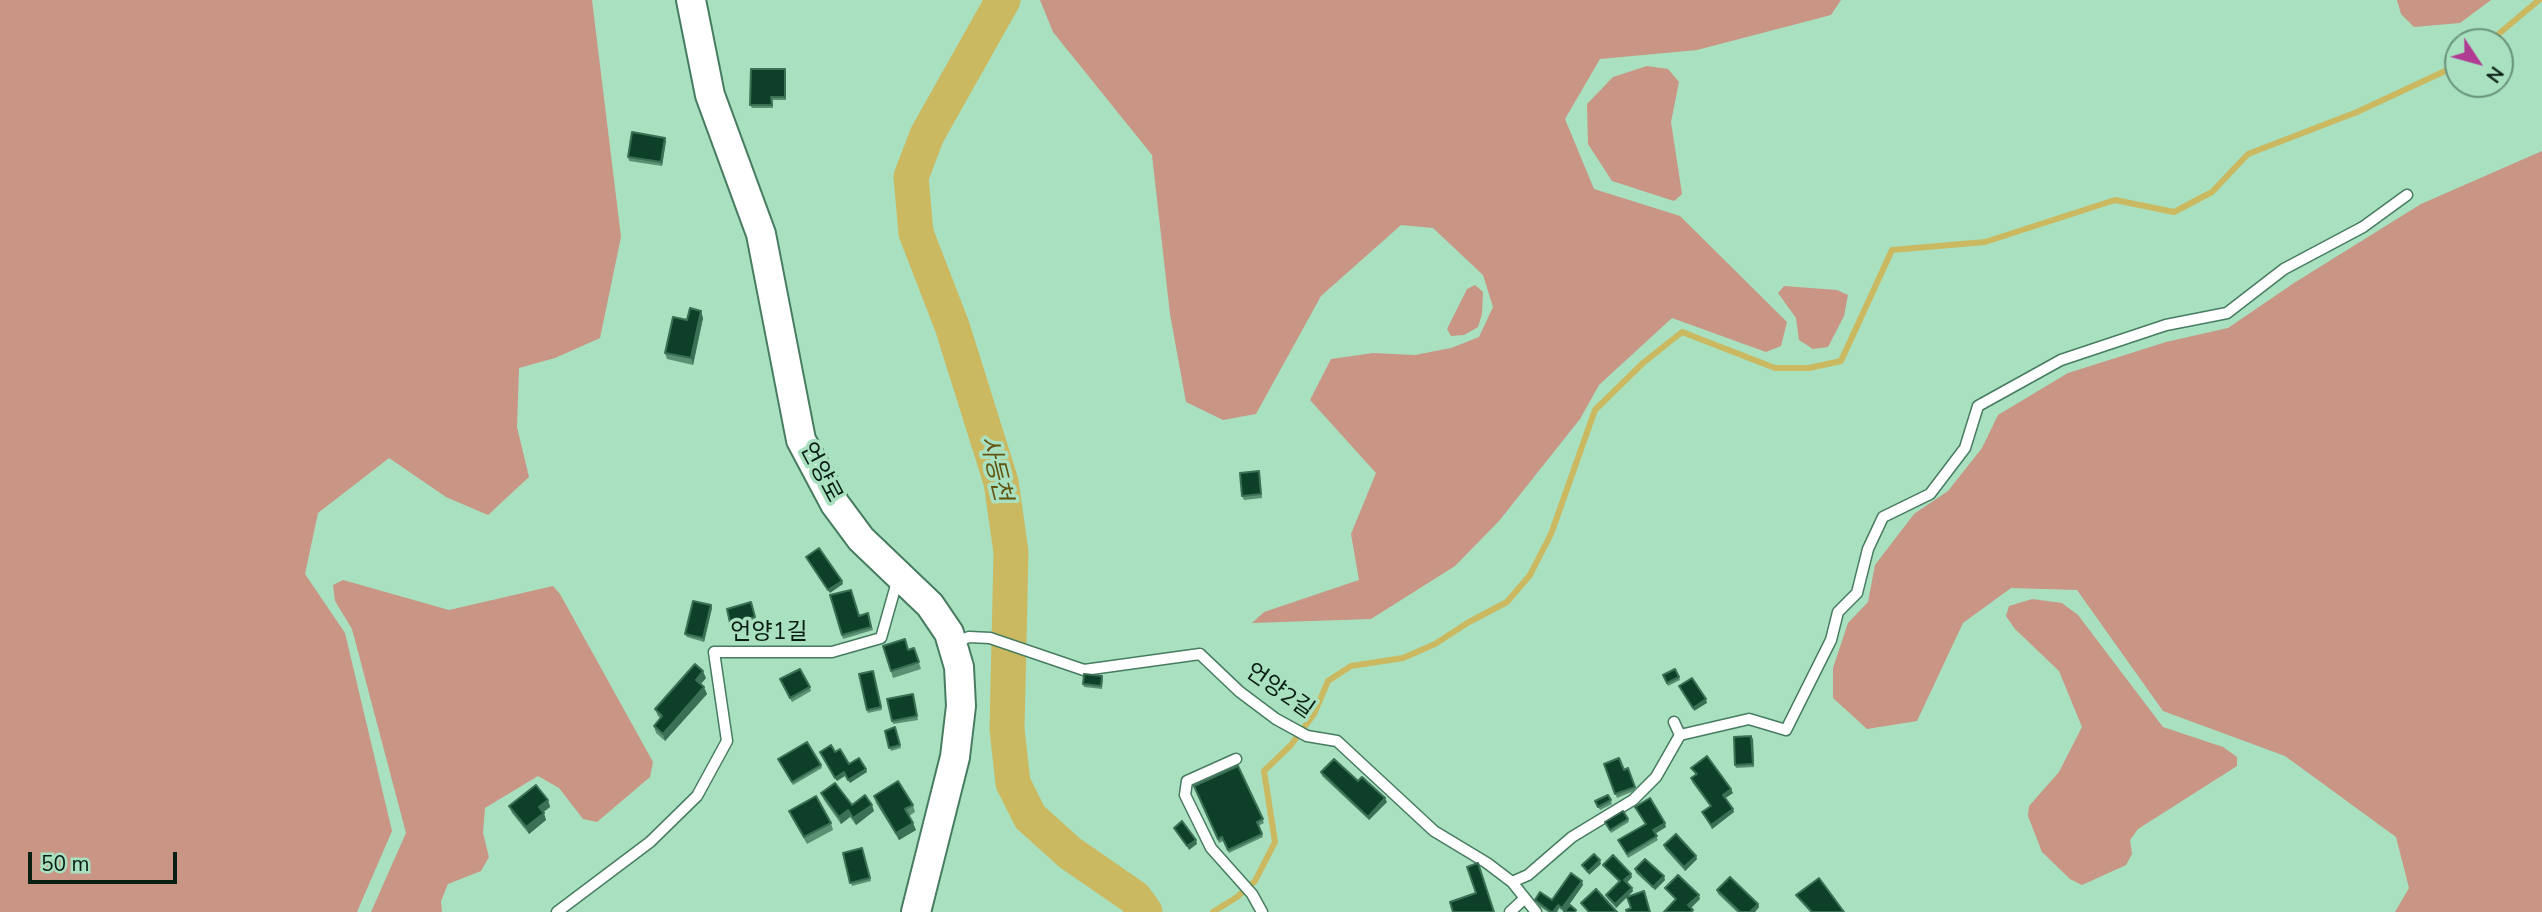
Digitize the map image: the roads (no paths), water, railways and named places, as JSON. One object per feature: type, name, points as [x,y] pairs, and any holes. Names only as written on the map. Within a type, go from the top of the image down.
[{"type":"street","name":"언양로","points":[[691,0],[710,95],[761,234],[801,440],[842,513],[861,539],[930,605],[949,633],[959,667],[961,706],[955,757],[916,912]]},
{"type":"lane","points":[[1512,882],[1528,875],[1572,837],[1633,800],[1656,778],[1680,735],[1749,719],[1786,730],[1831,640],[1838,612],[1857,593],[1868,549],[1883,517],[1930,494],[1965,448],[1978,406],[2061,360],[2166,325],[2227,313],[2284,269],[2363,227],[2407,195]]},
{"type":"lane","name":"언양1길","points":[[557,912],[650,842],[697,796],[727,741],[714,652],[832,652],[881,638],[900,574]]},
{"type":"lane","name":"언양2길","points":[[952,644],[970,638],[990,638],[1084,670],[1200,654],[1240,692],[1296,730],[1307,736],[1336,741],[1434,831],[1487,863],[1512,882],[1536,912]]},
{"type":"lane","points":[[1674,722],[1680,735]]},
{"type":"lane","points":[[1236,759],[1187,781],[1185,795],[1211,848],[1252,894],[1262,912]]},
{"type":"lane","points":[[1510,912],[1524,900]]},
{"type":"waterway","name":"사등천","points":[[1003,0],[927,135],[911,177],[916,233],[952,326],[1001,482],[1011,552],[1007,729],[1013,783],[1030,817],[1070,853],[1135,898],[1145,912]]},
{"type":"waterway","points":[[2506,28],[2539,0]]},
{"type":"waterway","points":[[1213,912],[1237,897],[1255,881],[1275,842],[1264,771],[1291,745],[1314,714],[1328,681],[1351,666],[1403,658],[1435,644],[1507,602],[1530,575],[1551,534],[1595,410],[1643,363],[1682,332],[1775,368],[1809,368],[1841,361],[1892,250],[1985,242],[2115,200],[2174,212],[2212,192],[2248,154],[2357,112],[2444,72]]}]
